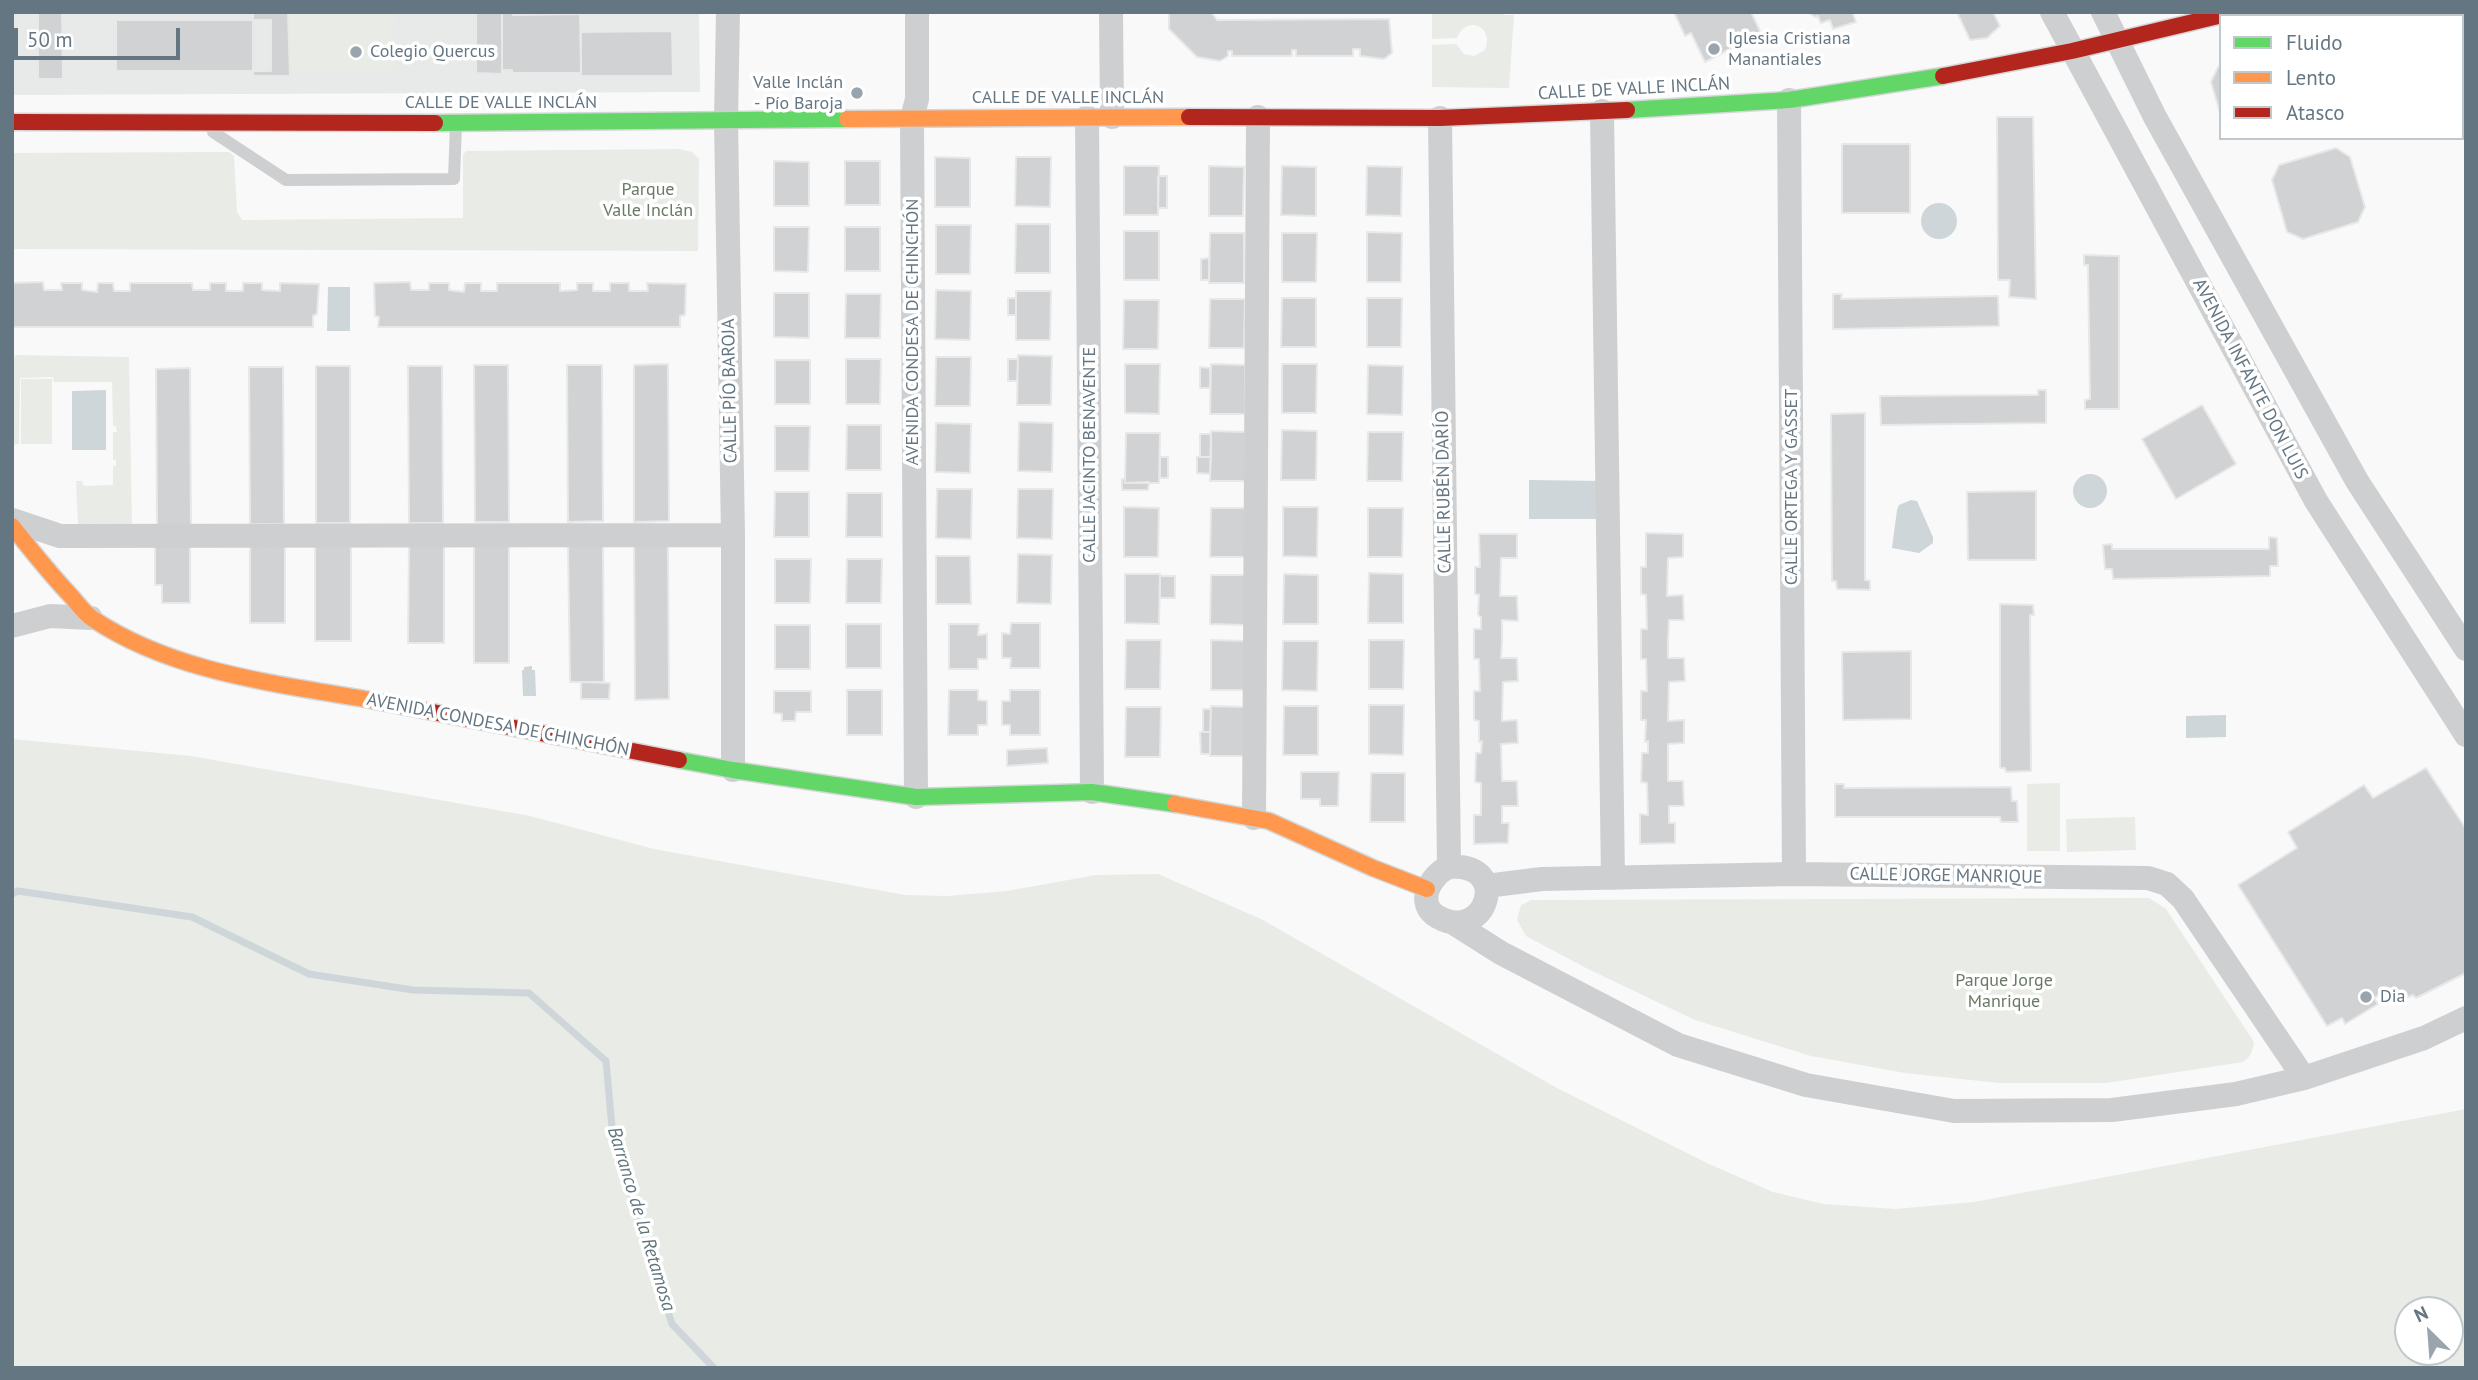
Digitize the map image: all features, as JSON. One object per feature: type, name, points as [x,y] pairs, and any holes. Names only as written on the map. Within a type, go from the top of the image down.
[{"type":"street","name":"CALLE PÍO BAROJA","points":[[728,12],[726,121],[733,535],[733,770]]},
{"type":"street","name":"AVENIDA CONDESA DE CHINCHÓN","points":[[916,797],[912,118],[918,99],[917,12]]},
{"type":"street","name":"CALLE JACINTO BENAVENTE","points":[[1092,792],[1100,117],[1111,12]]},
{"type":"street","name":"AVENIDA INFANTE DON LUIS","points":[[2053,12],[2316,501],[2466,735]]},
{"type":"street","points":[[2103,12],[2155,117],[2357,481],[2466,649]]},
{"type":"street","name":"CALLE DE VALLE INCLÁN","points":[[12,122],[456,124],[912,118],[1440,118],[1602,111],[1789,100],[1917,81],[2072,51],[2219,16]]},
{"type":"street","name":"CALLE ORTEGA Y GASSET","points":[[1789,100],[1794,874]]},
{"type":"street","points":[[1602,111],[1613,878]]},
{"type":"street","points":[[1254,818],[1258,117]]},
{"type":"street","name":"CALLE RUBÉN DARÍO","points":[[1440,118],[1449,867]]},
{"type":"street","points":[[12,520],[60,536],[733,535]]},
{"type":"street","name":"AVENIDA CONDESA DE CHINCHÓN","points":[[12,526],[50,574],[91,618],[135,642],[173,658],[223,672],[733,770],[916,797],[1092,792],[1178,804],[1269,821],[1427,889]]},
{"type":"street","points":[[12,537],[12,562]]},
{"type":"street","name":"AVENIDA CONDESA DE CHINCHÓN","points":[[12,626],[50,616],[91,618]]},
{"type":"street","points":[[1501,953],[1484,898],[1482,879],[1468,867],[1449,867],[1435,875],[1427,889],[1428,905],[1434,916],[1452,922],[1501,953],[1678,1045],[1806,1085],[1954,1111],[2112,1110],[2236,1094],[2304,1078],[2424,1038],[2466,1018]]},
{"type":"street","name":"CALLE JORGE MANRIQUE","points":[[1484,898],[1542,879],[1794,874],[2148,878],[2166,884],[2183,899],[2304,1078]]},
{"type":"street","points":[[1452,922],[1464,921],[1484,898]]},
{"type":"lane","points":[[199,123],[286,180],[454,180],[456,124]]},
{"type":"shaded area","name":"Colegio Quercus","points":[[12,12],[699,12],[700,92],[12,95]]},
{"type":"shaded area","points":[[1939,203],[1951,209],[1957,221],[1951,233],[1939,239],[1927,233],[1921,221],[1927,209]]},
{"type":"shaded area","points":[[328,287],[350,287],[350,331],[327,331]]},
{"type":"shaded area","points":[[106,390],[106,450],[72,450],[72,391]]},
{"type":"shaded area","points":[[2090,474],[2102,479],[2107,491],[2102,503],[2090,508],[2078,503],[2073,491],[2078,479]]},
{"type":"shaded area","points":[[1529,480],[1604,481],[1604,519],[1529,519]]},
{"type":"shaded area","points":[[1911,500],[1917,501],[1933,537],[1933,543],[1919,553],[1892,548],[1897,510],[1899,505]]},
{"type":"shaded area","points":[[532,666],[532,670],[535,670],[536,696],[523,696],[522,670]]},
{"type":"shaded area","points":[[2226,715],[2226,737],[2186,738],[2186,716]]},
{"type":"green space","points":[[288,12],[394,12],[395,70],[289,72]]},
{"type":"green space","points":[[1432,12],[1504,12],[1504,15],[1514,15],[1509,88],[1432,87],[1432,45],[1456,44],[1464,54],[1474,56],[1485,50],[1487,42],[1483,29],[1472,25],[1461,31],[1457,38],[1432,39]]},
{"type":"green space","name":"Parque Valle Inclán","points":[[679,149],[692,152],[699,159],[698,251],[12,249],[12,153],[229,152],[234,156],[237,212],[242,220],[463,218],[463,155],[466,151]]},
{"type":"green space","points":[[15,355],[129,357],[132,526],[78,524],[76,481],[82,481],[84,486],[113,485],[113,466],[116,466],[116,460],[113,460],[113,432],[117,432],[116,426],[113,426],[112,382],[54,382],[53,377],[20,378],[19,444],[12,445],[12,372]]},
{"type":"green space","points":[[21,379],[52,379],[52,444],[21,444]]},
{"type":"green space","points":[[12,739],[191,756],[530,816],[654,849],[905,895],[947,896],[1007,891],[1096,875],[1158,874],[1261,919],[1555,1087],[1709,1164],[1773,1192],[1823,1204],[1895,1209],[1974,1202],[2466,1109],[2466,1368],[12,1368]]},
{"type":"green space","points":[[2060,783],[2060,851],[2027,851],[2027,784]]},
{"type":"green space","points":[[2135,817],[2136,850],[2067,852],[2066,819]]},
{"type":"green space","name":"Parque Jorge Manrique","points":[[2149,898],[2166,909],[2254,1042],[2251,1053],[2243,1062],[2106,1083],[1999,1083],[1905,1073],[1811,1056],[1695,1020],[1526,936],[1517,920],[1521,905],[1531,900]]},
{"type":"building","points":[[38,12],[62,12],[63,79],[38,79]]},
{"type":"building","points":[[253,12],[288,12],[290,76],[253,76]]},
{"type":"building","points":[[476,12],[502,12],[502,74],[476,73]]},
{"type":"building","points":[[502,12],[513,12],[513,15],[580,14],[581,73],[512,73],[512,70],[502,70]]},
{"type":"building","points":[[1169,12],[1211,12],[1217,20],[1389,19],[1392,53],[1384,59],[1360,56],[1360,49],[1353,49],[1353,56],[1296,56],[1296,50],[1292,50],[1292,56],[1232,56],[1232,51],[1228,51],[1228,56],[1220,61],[1197,57],[1169,29]]},
{"type":"building","name":"Iglesia Cristiana Manantiales","points":[[1674,12],[1751,12],[1761,33],[1705,62],[1691,33],[1685,36]]},
{"type":"building","points":[[1808,12],[1856,12],[1853,14],[1856,22],[1833,29],[1830,20],[1821,23],[1818,16]]},
{"type":"building","points":[[1957,12],[1993,12],[2000,26],[1987,38],[1970,40]]},
{"type":"building","points":[[2466,12],[2466,73],[2464,14],[2438,14]]},
{"type":"building","points":[[116,20],[271,20],[271,71],[116,71]]},
{"type":"building","points":[[672,31],[673,76],[581,76],[581,32]]},
{"type":"building","points":[[2219,67],[2219,109],[2211,82]]},
{"type":"building","points":[[1997,117],[2033,117],[2036,299],[2009,297],[2010,280],[1998,280]]},
{"type":"building","points":[[1842,144],[1910,144],[1910,213],[1842,213]]},
{"type":"building","points":[[2336,148],[2350,157],[2365,207],[2358,222],[2303,239],[2287,232],[2272,180],[2279,165]]},
{"type":"building","points":[[935,157],[970,158],[970,207],[935,207]]},
{"type":"building","points":[[1016,157],[1051,157],[1050,207],[1015,206]]},
{"type":"building","points":[[774,161],[809,162],[809,206],[774,206]]},
{"type":"building","points":[[845,161],[880,161],[880,205],[845,205]]},
{"type":"building","points":[[1124,166],[1159,166],[1158,215],[1124,215]]},
{"type":"building","points":[[1209,166],[1244,167],[1243,216],[1209,216]]},
{"type":"building","points":[[1282,166],[1316,167],[1316,216],[1281,215]]},
{"type":"building","points":[[1367,166],[1402,167],[1401,216],[1366,215]]},
{"type":"building","points":[[1158,176],[1167,176],[1167,208],[1158,208]]},
{"type":"building","points":[[1016,224],[1050,224],[1050,273],[1015,273]]},
{"type":"building","points":[[936,225],[971,225],[970,274],[936,274]]},
{"type":"building","points":[[774,227],[809,227],[808,272],[774,271]]},
{"type":"building","points":[[845,227],[880,227],[880,271],[845,271]]},
{"type":"building","points":[[1124,231],[1159,231],[1159,280],[1124,280]]},
{"type":"building","points":[[1367,232],[1402,233],[1401,282],[1367,282]]},
{"type":"building","points":[[1210,233],[1244,233],[1244,283],[1209,283]]},
{"type":"building","points":[[1282,233],[1317,233],[1316,282],[1282,282]]},
{"type":"building","points":[[2084,255],[2119,256],[2119,409],[2085,409],[2085,400],[2090,399],[2088,265],[2084,265]]},
{"type":"building","points":[[1209,258],[1209,280],[1201,280],[1201,259]]},
{"type":"building","points":[[43,282],[44,290],[62,290],[61,283],[82,283],[82,290],[97,292],[98,283],[113,283],[114,291],[130,291],[130,283],[192,283],[193,290],[210,290],[210,283],[226,283],[226,291],[243,291],[243,283],[262,283],[262,290],[280,291],[280,283],[319,284],[317,314],[313,316],[313,327],[12,327],[12,283]]},
{"type":"building","points":[[410,282],[411,290],[429,290],[429,283],[449,283],[449,290],[464,292],[465,283],[481,283],[481,291],[497,291],[497,283],[560,283],[560,291],[577,290],[577,283],[593,283],[593,291],[610,291],[610,283],[629,283],[629,291],[648,291],[647,283],[686,284],[685,315],[680,316],[680,327],[378,327],[374,283]]},
{"type":"building","points":[[936,290],[971,291],[970,340],[935,339]]},
{"type":"building","points":[[1016,291],[1051,291],[1050,340],[1016,340]]},
{"type":"building","points":[[774,293],[809,293],[809,338],[774,337]]},
{"type":"building","points":[[846,294],[881,294],[880,338],[845,338]]},
{"type":"building","points":[[1833,294],[1842,294],[1841,299],[1998,296],[1999,326],[1833,329]]},
{"type":"building","points":[[1008,298],[1016,298],[1016,315],[1008,315]]},
{"type":"building","points":[[1282,298],[1316,298],[1316,347],[1281,347]]},
{"type":"building","points":[[1367,298],[1402,298],[1401,347],[1367,347]]},
{"type":"building","points":[[1210,299],[1245,299],[1244,348],[1209,348]]},
{"type":"building","points":[[1124,300],[1159,300],[1158,349],[1123,349]]},
{"type":"building","points":[[1018,355],[1052,356],[1051,405],[1017,405]]},
{"type":"building","points":[[936,357],[971,357],[970,406],[935,406]]},
{"type":"building","points":[[846,359],[881,359],[880,404],[846,404]]},
{"type":"building","points":[[1008,359],[1018,359],[1017,381],[1008,381]]},
{"type":"building","points":[[775,360],[810,360],[810,404],[775,404]]},
{"type":"building","points":[[668,364],[669,521],[634,522],[634,365]]},
{"type":"building","points":[[1125,364],[1160,364],[1159,414],[1125,413]]},
{"type":"building","points":[[1211,364],[1245,365],[1245,414],[1210,414]]},
{"type":"building","points":[[1282,364],[1317,364],[1316,413],[1282,413]]},
{"type":"building","points":[[474,365],[508,365],[509,522],[475,522]]},
{"type":"building","points":[[567,365],[602,365],[603,521],[568,522]]},
{"type":"building","points":[[1368,365],[1403,366],[1402,415],[1367,414]]},
{"type":"building","points":[[316,366],[350,366],[350,523],[316,523]]},
{"type":"building","points":[[408,366],[442,366],[443,523],[409,523]]},
{"type":"building","points":[[249,367],[283,367],[284,524],[250,524]]},
{"type":"building","points":[[1200,367],[1210,368],[1210,388],[1200,388]]},
{"type":"building","points":[[190,368],[191,525],[157,526],[156,369]]},
{"type":"building","points":[[2038,390],[2046,390],[2046,423],[1881,425],[1880,396],[2038,395]]},
{"type":"building","points":[[2202,405],[2236,464],[2176,499],[2142,439]]},
{"type":"building","points":[[1865,413],[1865,580],[1870,581],[1870,590],[1837,589],[1836,581],[1832,581],[1831,414]]},
{"type":"building","points":[[1019,422],[1053,423],[1052,472],[1018,471]]},
{"type":"building","points":[[936,423],[971,424],[970,473],[935,472]]},
{"type":"building","points":[[847,425],[881,425],[881,470],[846,470]]},
{"type":"building","points":[[775,426],[810,426],[809,471],[775,471]]},
{"type":"building","points":[[1282,430],[1317,431],[1316,480],[1281,480]]},
{"type":"building","points":[[1211,431],[1245,432],[1245,481],[1210,481]]},
{"type":"building","points":[[1368,432],[1403,432],[1402,481],[1367,481]]},
{"type":"building","points":[[1126,433],[1160,433],[1159,483],[1125,483]]},
{"type":"building","points":[[1200,434],[1211,434],[1211,457],[1200,457]]},
{"type":"building","points":[[1160,457],[1168,457],[1168,478],[1160,478]]},
{"type":"building","points":[[1197,457],[1211,457],[1210,474],[1197,473]]},
{"type":"building","points":[[1122,479],[1125,479],[1125,483],[1149,482],[1148,490],[1122,490]]},
{"type":"building","points":[[937,489],[972,489],[971,539],[936,538]]},
{"type":"building","points":[[1018,489],[1053,489],[1052,539],[1017,538]]},
{"type":"building","points":[[2036,491],[2036,560],[1968,560],[1967,492]]},
{"type":"building","points":[[775,492],[809,492],[809,537],[774,537]]},
{"type":"building","points":[[847,493],[882,493],[882,537],[846,537]]},
{"type":"building","points":[[1124,507],[1159,508],[1158,557],[1124,557]]},
{"type":"building","points":[[1283,507],[1318,507],[1317,557],[1283,556]]},
{"type":"building","points":[[1211,508],[1245,508],[1245,557],[1210,557]]},
{"type":"building","points":[[1368,508],[1403,508],[1402,557],[1368,557]]},
{"type":"building","points":[[1646,533],[1683,534],[1683,557],[1668,558],[1667,596],[1683,595],[1684,620],[1669,620],[1668,642],[1668,658],[1684,658],[1685,681],[1669,682],[1668,721],[1684,720],[1684,743],[1668,744],[1668,781],[1683,781],[1684,806],[1669,806],[1669,823],[1675,823],[1675,843],[1640,844],[1640,814],[1648,815],[1647,783],[1641,782],[1642,753],[1648,753],[1648,741],[1645,742],[1646,720],[1641,720],[1641,691],[1647,691],[1646,659],[1641,659],[1641,629],[1647,629],[1646,595],[1641,594],[1641,567],[1646,567]]},
{"type":"building","points":[[1479,534],[1517,534],[1517,558],[1501,558],[1500,596],[1517,596],[1518,621],[1502,620],[1501,658],[1517,658],[1518,681],[1503,682],[1502,721],[1517,720],[1518,743],[1501,744],[1502,781],[1517,781],[1518,806],[1502,806],[1502,823],[1509,823],[1508,843],[1474,844],[1474,815],[1481,815],[1481,783],[1475,782],[1476,753],[1481,753],[1482,741],[1479,742],[1479,721],[1474,720],[1474,691],[1480,691],[1479,659],[1474,659],[1474,629],[1481,629],[1481,617],[1478,615],[1479,595],[1475,594],[1475,567],[1480,567]]},
{"type":"building","points":[[2269,537],[2277,538],[2278,566],[2270,566],[2270,576],[2113,579],[2112,569],[2105,569],[2103,545],[2112,544],[2112,549],[2269,549]]},
{"type":"building","points":[[668,542],[669,699],[635,700],[634,543]]},
{"type":"building","points":[[250,544],[285,544],[285,623],[250,623]]},
{"type":"building","points":[[315,544],[351,544],[351,641],[315,641]]},
{"type":"building","points":[[444,544],[444,643],[408,643],[409,545]]},
{"type":"building","points":[[474,544],[509,544],[509,663],[474,663]]},
{"type":"building","points":[[603,544],[604,682],[570,682],[568,545]]},
{"type":"building","points":[[155,546],[190,546],[190,603],[162,603],[162,585],[155,585]]},
{"type":"building","points":[[1018,554],[1052,555],[1051,604],[1017,603]]},
{"type":"building","points":[[936,556],[970,556],[971,604],[936,604]]},
{"type":"building","points":[[775,559],[811,559],[810,603],[775,603]]},
{"type":"building","points":[[847,559],[882,559],[881,603],[846,603]]},
{"type":"building","points":[[1369,573],[1403,574],[1403,623],[1368,623]]},
{"type":"building","points":[[1125,574],[1160,574],[1159,624],[1125,623]]},
{"type":"building","points":[[1284,574],[1318,575],[1318,624],[1283,624]]},
{"type":"building","points":[[1211,575],[1246,575],[1245,625],[1210,624]]},
{"type":"building","points":[[1160,576],[1175,576],[1175,598],[1160,598]]},
{"type":"building","points":[[2000,604],[2033,605],[2034,615],[2030,615],[2031,771],[2006,772],[2005,768],[2000,768]]},
{"type":"building","points":[[1011,623],[1040,623],[1040,668],[1010,668],[1011,658],[1002,658],[1002,633],[1010,634]]},
{"type":"building","points":[[846,624],[881,624],[881,668],[846,668]]},
{"type":"building","points":[[949,624],[979,624],[978,635],[987,634],[987,659],[978,659],[978,669],[949,669]]},
{"type":"building","points":[[775,625],[810,625],[810,669],[775,669]]},
{"type":"building","points":[[1126,640],[1161,640],[1160,689],[1125,689]]},
{"type":"building","points":[[1211,640],[1246,641],[1246,690],[1211,690]]},
{"type":"building","points":[[1369,640],[1404,640],[1403,689],[1369,689]]},
{"type":"building","points":[[1283,641],[1318,641],[1317,691],[1282,690]]},
{"type":"building","points":[[1911,651],[1911,719],[1843,720],[1842,652]]},
{"type":"building","points":[[581,682],[610,683],[609,699],[581,699]]},
{"type":"building","points":[[847,690],[882,690],[882,735],[847,735]]},
{"type":"building","points":[[949,690],[978,690],[978,700],[987,701],[987,725],[978,725],[978,735],[948,735]]},
{"type":"building","points":[[1010,690],[1040,690],[1040,735],[1010,735],[1010,725],[1002,725],[1002,701],[1010,701]]},
{"type":"building","points":[[774,691],[811,691],[811,712],[796,712],[795,721],[782,721],[782,714],[774,713]]},
{"type":"building","points":[[1369,705],[1404,705],[1403,755],[1369,754]]},
{"type":"building","points":[[1211,706],[1245,707],[1245,756],[1210,756]]},
{"type":"building","points":[[1284,706],[1318,706],[1318,755],[1283,755]]},
{"type":"building","points":[[1126,707],[1161,707],[1160,757],[1125,757]]},
{"type":"building","points":[[1203,709],[1211,709],[1210,732],[1203,732]]},
{"type":"building","points":[[1200,732],[1210,732],[1210,754],[1201,754]]},
{"type":"building","points":[[1047,748],[1048,763],[1007,766],[1007,750]]},
{"type":"building","points":[[2426,768],[2466,829],[2466,973],[2416,998],[2413,995],[2394,1003],[2386,990],[2374,998],[2378,1004],[2345,1024],[2342,1018],[2327,1026],[2238,885],[2297,848],[2288,832],[2364,785],[2373,798]]},
{"type":"building","points":[[1301,772],[1339,772],[1338,806],[1320,806],[1320,799],[1301,799]]},
{"type":"building","points":[[1371,773],[1405,773],[1405,822],[1370,822]]},
{"type":"building","points":[[1835,784],[1844,784],[1844,788],[2011,787],[2012,801],[2017,801],[2018,822],[2001,822],[2000,817],[1835,817]]},
{"type":"waterway","name":"Barranco de la Retamosa","points":[[12,894],[18,891],[192,917],[309,974],[413,990],[529,993],[606,1061],[613,1139],[672,1324],[714,1368]]},
{"type":"traffic: fast","points":[[1627,110],[1789,100],[1943,76]]},
{"type":"traffic: fast","points":[[435,123],[847,119]]},
{"type":"traffic: fast","points":[[679,760],[916,797],[1092,792],[1175,804]]},
{"type":"traffic: slow","points":[[847,119],[1189,117]]},
{"type":"traffic: slow","points":[[12,526],[87,614],[126,638],[160,653],[232,675],[381,702]]},
{"type":"traffic: slow","points":[[1175,804],[1269,821],[1427,889]]},
{"type":"traffic: jam","points":[[2227,14],[2235,12]]},
{"type":"traffic: jam","points":[[1943,76],[2072,51],[2219,16]]},
{"type":"traffic: jam","points":[[1189,117],[1440,118],[1627,110]]},
{"type":"traffic: jam","points":[[12,122],[435,123]]},
{"type":"traffic: jam","points":[[381,702],[679,760]]},
{"type":"place","name":"Iglesia Cristiana Manantiales","points":[[1714,49]]},
{"type":"place","name":"Colegio Quercus","points":[[356,52]]},
{"type":"place","name":"Valle Inclán - Pío Baroja","points":[[857,93]]},
{"type":"place","name":"Dia","points":[[2366,997]]}]
